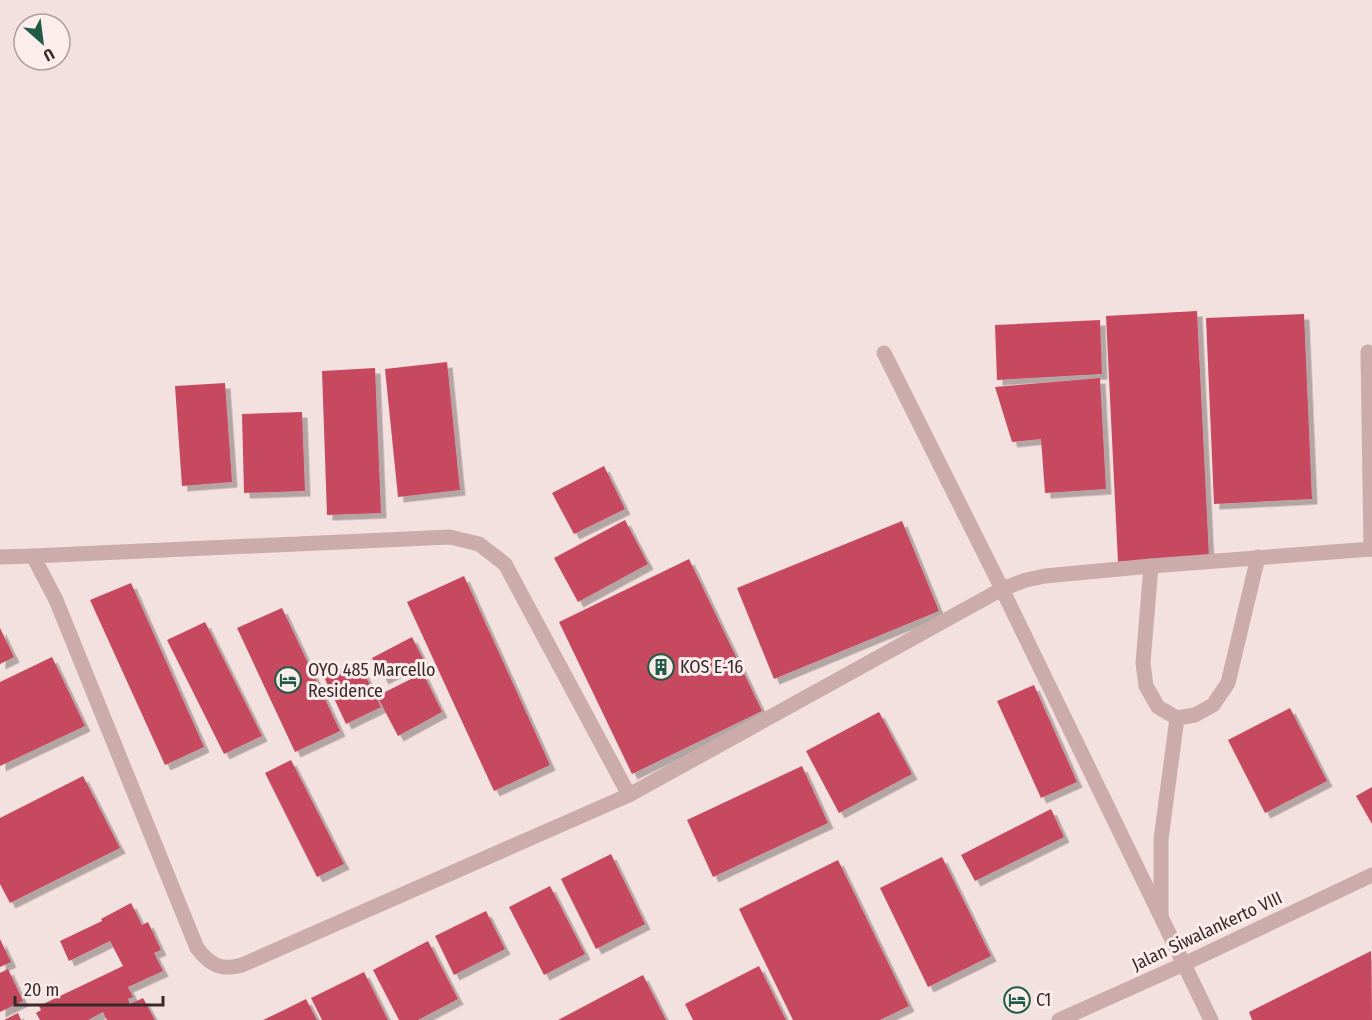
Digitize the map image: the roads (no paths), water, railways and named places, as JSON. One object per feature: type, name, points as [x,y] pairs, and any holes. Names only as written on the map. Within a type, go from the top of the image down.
[{"type":"street","points":[[33,556],[56,600],[197,948],[206,960],[231,969],[629,795],[1002,589],[1026,580],[1045,576],[1152,566],[1372,549],[1368,352]]},
{"type":"street","points":[[884,353],[1002,589],[1211,1020]]},
{"type":"street","points":[[0,557],[450,537],[479,544],[505,564],[629,795]]},
{"type":"street","points":[[1152,566],[1143,663],[1146,686],[1158,707],[1177,718],[1195,715],[1213,705],[1228,683],[1258,557]]},
{"type":"street","points":[[1161,916],[1161,839],[1177,718]]},
{"type":"street","name":"Jalan Siwalankerto VIII","points":[[1059,1020],[1372,875]]},
{"type":"place","name":"KOS E-16","points":[[661,667]]},
{"type":"place","name":"OYO 485 Marcello Residence","points":[[288,680]]},
{"type":"place","name":"C1","points":[[1017,1000]]}]
